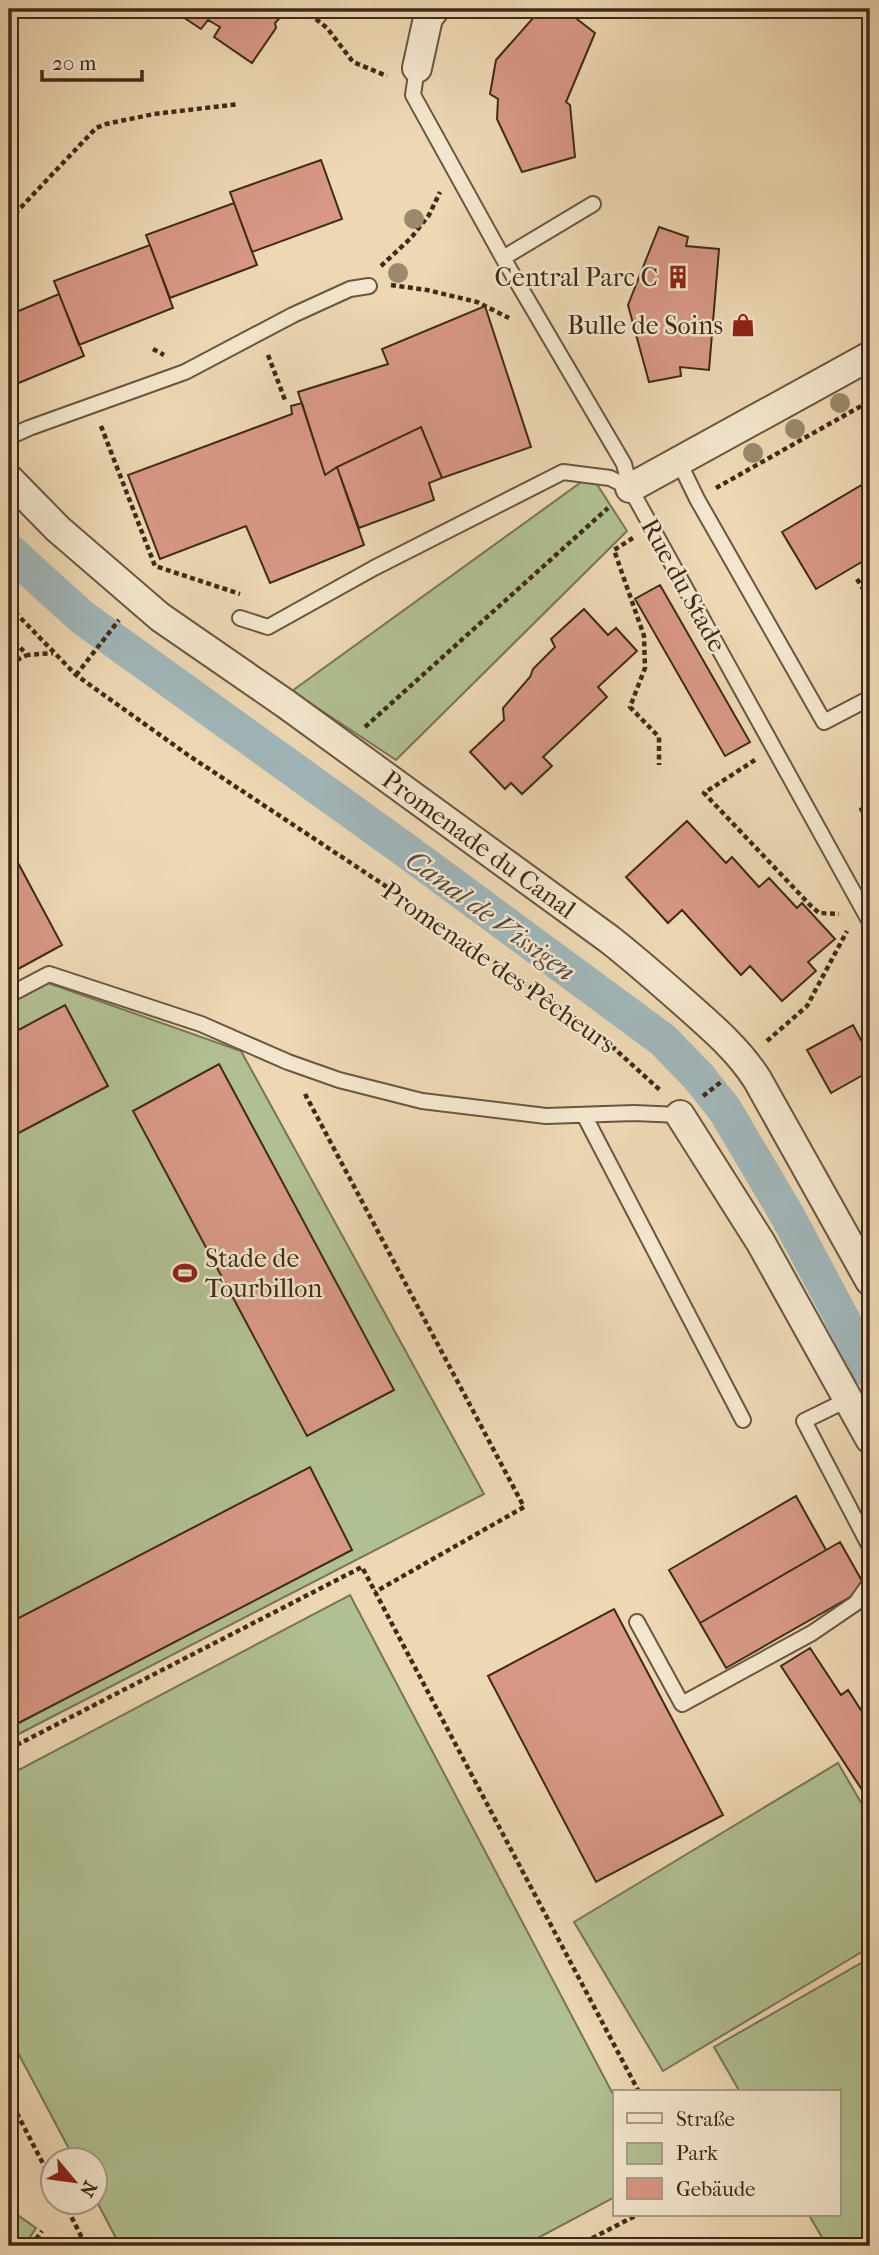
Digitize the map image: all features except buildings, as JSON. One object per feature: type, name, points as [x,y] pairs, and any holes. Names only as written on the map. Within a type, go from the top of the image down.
[{"type":"street","points":[[416,77],[428,18],[435,9]]},
{"type":"street","name":"Rue du Stade","points":[[630,488],[870,356]]},
{"type":"street","name":"Promenade du Canal","points":[[9,479],[58,530],[137,598],[625,951],[708,1024],[746,1062],[870,1281]]},
{"type":"street","points":[[689,1108],[870,1440]]},
{"type":"lane","points":[[416,77],[413,95],[503,258],[624,464],[630,488]]},
{"type":"lane","points":[[503,258],[593,204]]},
{"type":"lane","points":[[9,437],[185,372],[350,289],[369,286]]},
{"type":"lane","points":[[678,463],[824,722],[870,698]]},
{"type":"lane","points":[[240,618],[268,627],[374,568],[562,472],[610,478],[630,488]]},
{"type":"lane","name":"Rue du Stade","points":[[630,488],[774,748],[864,918]]},
{"type":"lane","points":[[9,995],[48,974],[201,1024],[288,1062],[339,1080],[422,1101],[546,1116],[689,1108]]},
{"type":"lane","points":[[584,1115],[743,1420]]},
{"type":"lane","points":[[849,1399],[804,1421],[870,1547]]},
{"type":"lane","points":[[637,1622],[682,1704],[812,1633],[856,1603],[870,1583]]},
{"type":"path","points":[[316,19],[327,28],[353,62],[375,72],[416,77]]},
{"type":"path","points":[[9,220],[96,128],[154,114],[239,104]]},
{"type":"path","points":[[369,286],[382,264],[411,238],[429,215],[446,180],[456,173]]},
{"type":"path","points":[[369,286],[382,284],[427,290],[477,302],[510,319]]},
{"type":"path","points":[[259,333],[285,400]]},
{"type":"path","points":[[697,499],[870,401]]},
{"type":"path","points":[[93,405],[155,566],[243,595]]},
{"type":"path","points":[[344,746],[630,488]]},
{"type":"path","points":[[652,527],[614,550],[644,636],[645,668],[629,707],[659,737],[659,765]]},
{"type":"path","points":[[857,579],[870,600]]},
{"type":"path","points":[[76,675],[137,598]]},
{"type":"path","name":"Promenade des Pêcheurs","points":[[9,606],[76,675],[188,755],[387,887],[607,1041],[654,1084],[689,1108]]},
{"type":"path","points":[[9,635],[27,655]]},
{"type":"path","points":[[9,664],[27,655],[54,653]]},
{"type":"path","points":[[689,1108],[746,1062],[807,1006],[864,918],[819,913],[704,793],[774,748]]},
{"type":"path","points":[[288,1062],[524,1507],[375,1592]]},
{"type":"path","points":[[9,1749],[362,1567],[638,2090]]},
{"type":"path","points":[[9,2098],[38,2154]]},
{"type":"path","points":[[71,2216],[86,2246]]},
{"type":"path","points":[[577,2246],[635,2216]]},
{"type":"path","points":[[31,2246],[42,2231]]},
{"type":"green space","points":[[591,475],[627,531],[396,760],[292,691]]},
{"type":"green space","name":"Stade de Tourbillon","points":[[48,983],[241,1051],[484,1494],[9,1739],[9,1004]]},
{"type":"green space","points":[[350,1595],[613,2094],[613,2198],[523,2246],[120,2246],[104,2216],[108,2216],[108,2146],[68,2146],[9,2036],[9,1775]]},
{"type":"green space","points":[[838,1763],[870,1818],[870,1947],[663,2071],[574,1922]]},
{"type":"green space","points":[[870,1958],[870,2246],[827,2246],[810,2216],[840,2216],[840,2090],[739,2090],[714,2047]]},
{"type":"green space","points":[[9,2209],[36,2228],[24,2246],[9,2246]]},
{"type":"waterway","name":"Canal de Vissigen","points":[[9,551],[83,618],[663,1040],[698,1076],[725,1110],[787,1215],[870,1371]]},
{"type":"place","name":"Central Parc C","points":[[678,277]]},
{"type":"place","name":"Bulle de Soins","points":[[743,325]]},
{"type":"place","name":"Stade de Tourbillon","points":[[185,1273]]}]
